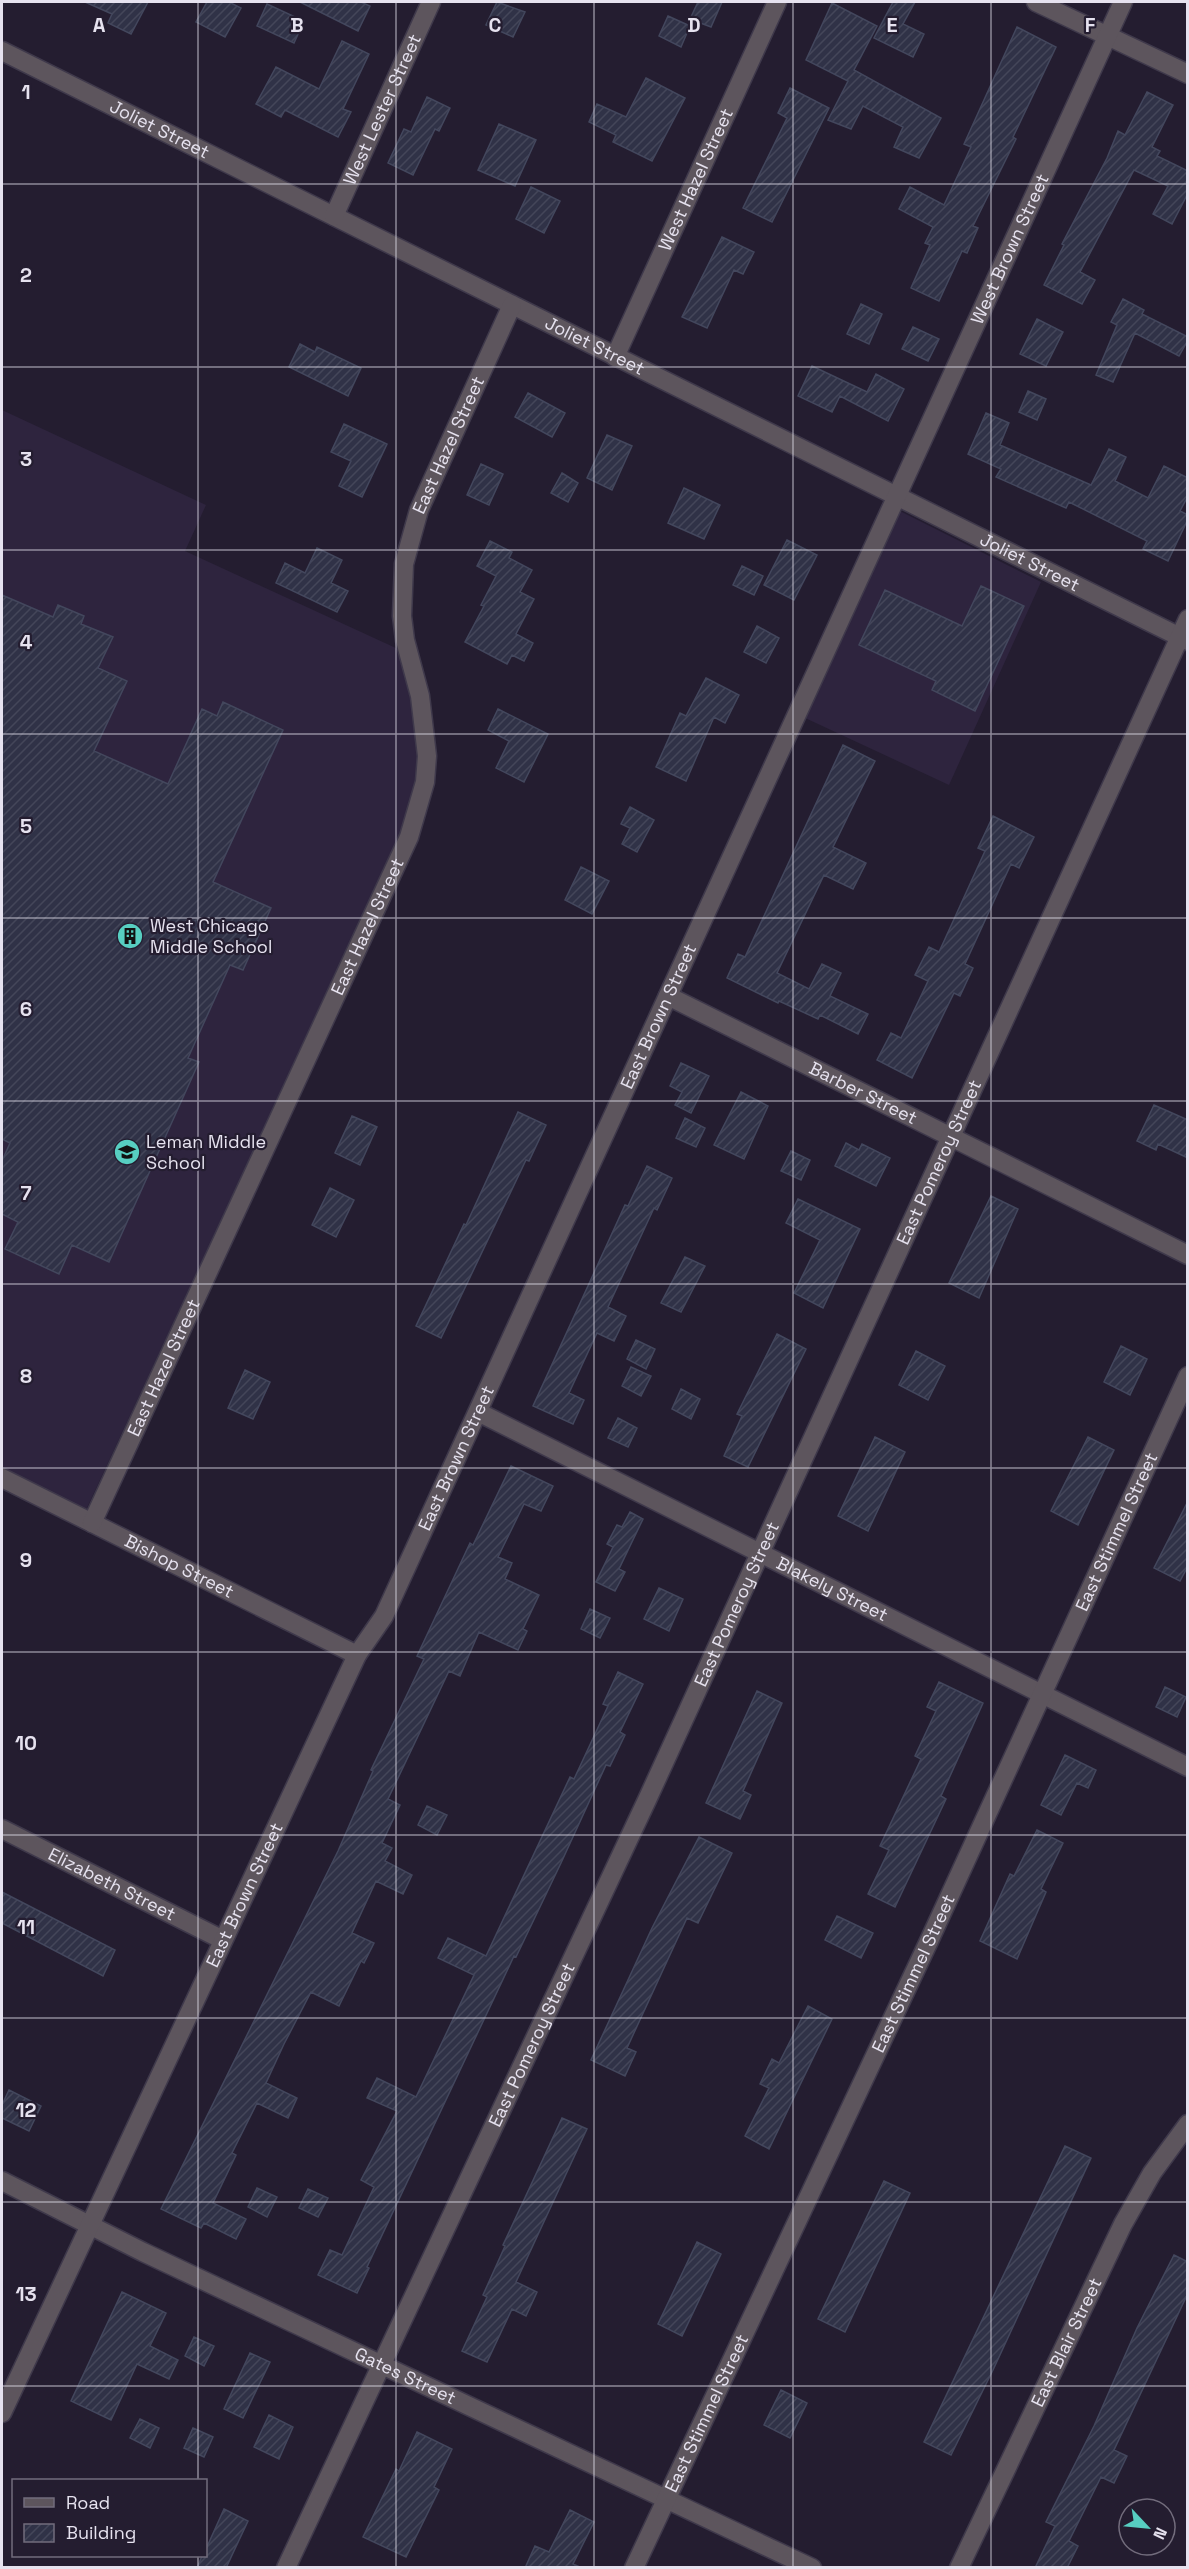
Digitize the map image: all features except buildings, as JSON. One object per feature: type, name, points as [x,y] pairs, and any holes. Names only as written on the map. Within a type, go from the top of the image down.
[{"type":"street","name":"West Lester Street","points":[[334,216],[431,2]]},
{"type":"street","name":"West Hazel Street","points":[[615,357],[777,2]]},
{"type":"street","points":[[1036,2],[1188,75]]},
{"type":"street","name":"West Brown Street","points":[[897,496],[1123,2]]},
{"type":"street","name":"Joliet Street","points":[[2,51],[1183,639]]},
{"type":"street","name":"East Hazel Street","points":[[92,1523],[412,828],[425,782],[427,756],[422,705],[405,640],[402,616],[404,564],[419,510],[512,305]]},
{"type":"street","name":"East Brown Street","points":[[2,2413],[357,1655],[384,1616],[897,496]]},
{"type":"street","name":"East Pomeroy Street","points":[[286,2568],[647,1800],[950,1137],[1183,639],[1188,619]]},
{"type":"street","name":"Barber Street","points":[[668,996],[1188,1255]]},
{"type":"street","name":"East Stimmel Street","points":[[634,2568],[929,1941],[1188,1376]]},
{"type":"street","name":"Blakely Street","points":[[478,1412],[1188,1767]]},
{"type":"street","name":"Bishop Street","points":[[2,1478],[357,1655]]},
{"type":"street","name":"Elizabeth Street","points":[[2,1829],[223,1940]]},
{"type":"street","name":"East Blair Street","points":[[959,2568],[1123,2224],[1152,2173],[1188,2124]]},
{"type":"street","name":"Gates Street","points":[[2,2181],[89,2225],[812,2568]]},
{"type":"shaded area","name":"Leman Middle School","points":[[2,410],[206,505],[185,551],[398,649],[417,726],[417,778],[400,837],[86,1510],[2,1468]]},
{"type":"shaded area","points":[[884,503],[1041,582],[949,785],[788,710]]},
{"type":"place","name":"West Chicago Middle School","points":[[130,936]]},
{"type":"place","name":"Leman Middle School","points":[[127,1152]]}]
